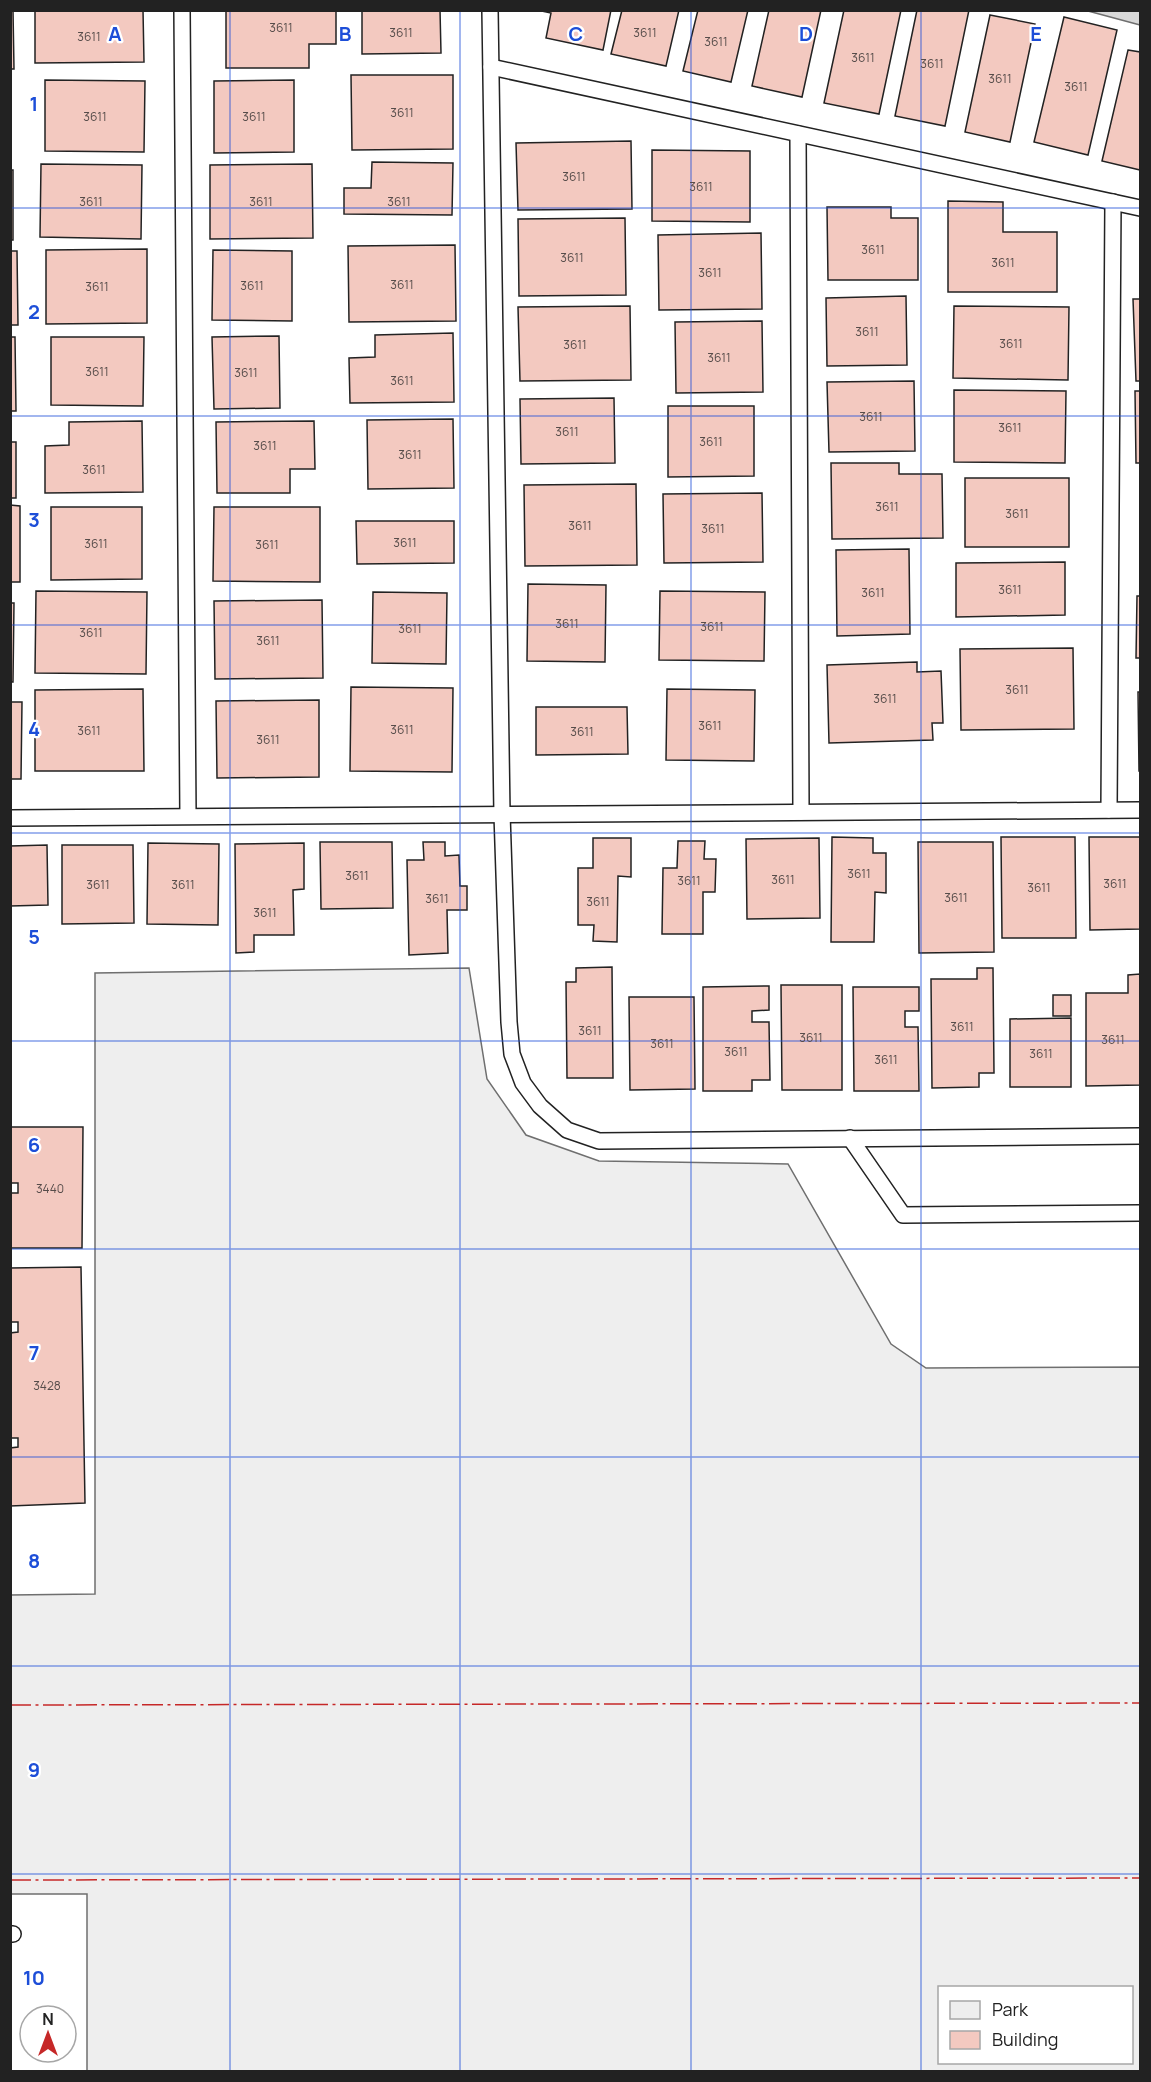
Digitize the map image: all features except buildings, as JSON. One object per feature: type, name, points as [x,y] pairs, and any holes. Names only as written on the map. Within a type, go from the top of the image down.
[{"type":"lane","points":[[182,10],[188,816]]},
{"type":"lane","points":[[490,10],[502,814],[508,1022],[512,1054],[524,1083],[540,1106],[567,1130],[598,1141],[1140,1136]]},
{"type":"lane","points":[[491,67],[1140,208]]},
{"type":"lane","points":[[798,134],[801,812]]},
{"type":"lane","points":[[1109,810],[1113,202]]},
{"type":"lane","points":[[10,818],[1140,810]]},
{"type":"lane","points":[[850,1138],[903,1215],[1140,1213]]},
{"type":"green space","points":[[469,968],[487,1079],[526,1135],[599,1161],[788,1164],[891,1344],[926,1368],[1140,1367],[1140,2071],[87,2071],[87,1894],[11,1894],[10,1595],[95,1594],[95,973]]},
{"type":"shaded area","points":[[1088,11],[1140,11],[1140,25]]},
{"type":"power","points":[[10,1705],[1140,1703]]},
{"type":"power","points":[[10,1880],[1140,1878]]}]
